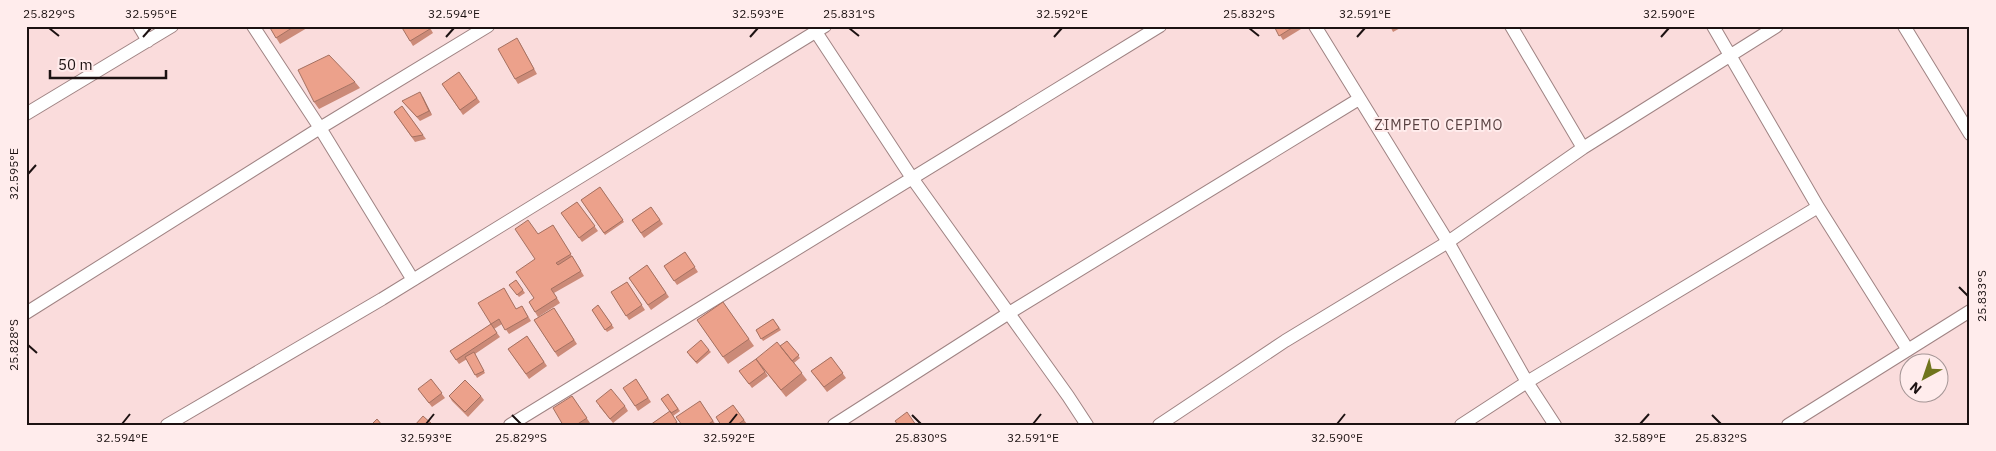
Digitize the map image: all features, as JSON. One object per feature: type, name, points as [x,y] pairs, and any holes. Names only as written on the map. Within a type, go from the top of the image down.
[{"type":"street","points":[[139,26],[148,41]]},
{"type":"street","points":[[26,114],[172,26]]},
{"type":"street","points":[[253,26],[320,128],[413,280]]},
{"type":"street","points":[[26,314],[320,128],[488,26]]},
{"type":"street","points":[[510,425],[1160,26]]},
{"type":"street","points":[[1315,26],[1448,242],[1527,382],[1555,425]]},
{"type":"street","points":[[1511,26],[1583,148]]},
{"type":"street","points":[[1713,26],[1731,54],[1818,207],[1908,350]]},
{"type":"street","points":[[1159,425],[1285,341],[1448,242],[1583,148],[1777,26]]},
{"type":"street","points":[[1904,26],[1970,134]]},
{"type":"street","points":[[167,425],[413,280],[821,29],[912,178],[1087,425]]},
{"type":"street","points":[[834,425],[1009,313],[1359,99]]},
{"type":"street","points":[[1461,425],[1527,382],[1818,207]]},
{"type":"street","points":[[1788,425],[1970,311]]},
{"type":"building","points":[[269,26],[295,26],[276,38]]},
{"type":"building","points":[[401,26],[428,26],[430,29],[410,41]]},
{"type":"building","points":[[1274,26],[1295,26],[1279,36]]},
{"type":"building","points":[[517,38],[534,69],[515,79],[498,49]]},
{"type":"building","points":[[329,55],[355,82],[314,102],[298,70]]},
{"type":"building","points":[[459,72],[477,98],[460,110],[442,84]]},
{"type":"building","points":[[420,92],[429,111],[417,117],[402,101]]},
{"type":"building","points":[[402,106],[423,135],[412,137],[394,112]]},
{"type":"building","points":[[600,187],[623,220],[604,233],[581,200]]},
{"type":"building","points":[[577,202],[595,226],[579,238],[561,213]]},
{"type":"building","points":[[651,207],[660,220],[641,233],[632,220]]},
{"type":"building","points":[[528,220],[538,234],[553,225],[571,254],[556,263],[558,265],[572,256],[581,271],[551,289],[557,298],[535,312],[529,302],[534,298],[516,272],[535,259],[515,229]]},
{"type":"building","points":[[685,252],[695,267],[674,281],[664,266]]},
{"type":"building","points":[[647,265],[666,293],[648,305],[629,278]]},
{"type":"building","points":[[516,280],[523,290],[517,295],[509,285]]},
{"type":"building","points":[[627,282],[642,305],[626,316],[611,292]]},
{"type":"building","points":[[504,288],[516,309],[522,306],[528,317],[505,330],[499,319],[491,324],[478,303]]},
{"type":"building","points":[[723,302],[749,339],[723,357],[697,320]]},
{"type":"building","points":[[598,305],[612,325],[605,330],[592,310]]},
{"type":"building","points":[[554,308],[574,340],[555,352],[534,320]]},
{"type":"building","points":[[773,319],[779,328],[761,339],[756,330]]},
{"type":"building","points":[[491,324],[497,333],[456,360],[450,351]]},
{"type":"building","points":[[527,336],[544,362],[526,374],[508,349]]},
{"type":"building","points":[[701,340],[709,350],[696,362],[687,352]]},
{"type":"building","points":[[787,341],[799,355],[792,361],[780,346]]},
{"type":"building","points":[[777,342],[802,373],[781,390],[756,359]]},
{"type":"building","points":[[474,352],[484,371],[475,375],[465,357]]},
{"type":"building","points":[[831,357],[843,373],[824,387],[811,371]]},
{"type":"building","points":[[756,359],[765,372],[749,384],[739,371]]},
{"type":"building","points":[[431,379],[442,393],[429,403],[418,389]]},
{"type":"building","points":[[636,379],[648,398],[635,406],[623,388]]},
{"type":"building","points":[[465,380],[481,396],[465,412],[449,396]]},
{"type":"building","points":[[611,389],[625,406],[610,419],[596,401]]},
{"type":"building","points":[[668,394],[678,409],[671,413],[661,399]]},
{"type":"building","points":[[572,396],[587,418],[576,425],[563,425],[553,408]]},
{"type":"building","points":[[700,401],[713,421],[707,425],[682,425],[676,417]]},
{"type":"building","points":[[733,405],[744,420],[737,425],[721,425],[716,417]]},
{"type":"building","points":[[670,411],[677,422],[673,425],[650,425]]},
{"type":"building","points":[[907,412],[916,425],[898,425],[895,421]]},
{"type":"building","points":[[423,416],[433,425],[415,425]]},
{"type":"building","points":[[377,419],[382,425],[371,425]]},
{"type":"district","name":"ZIMPETO CEPIMO","points":[[1439,125]]}]
